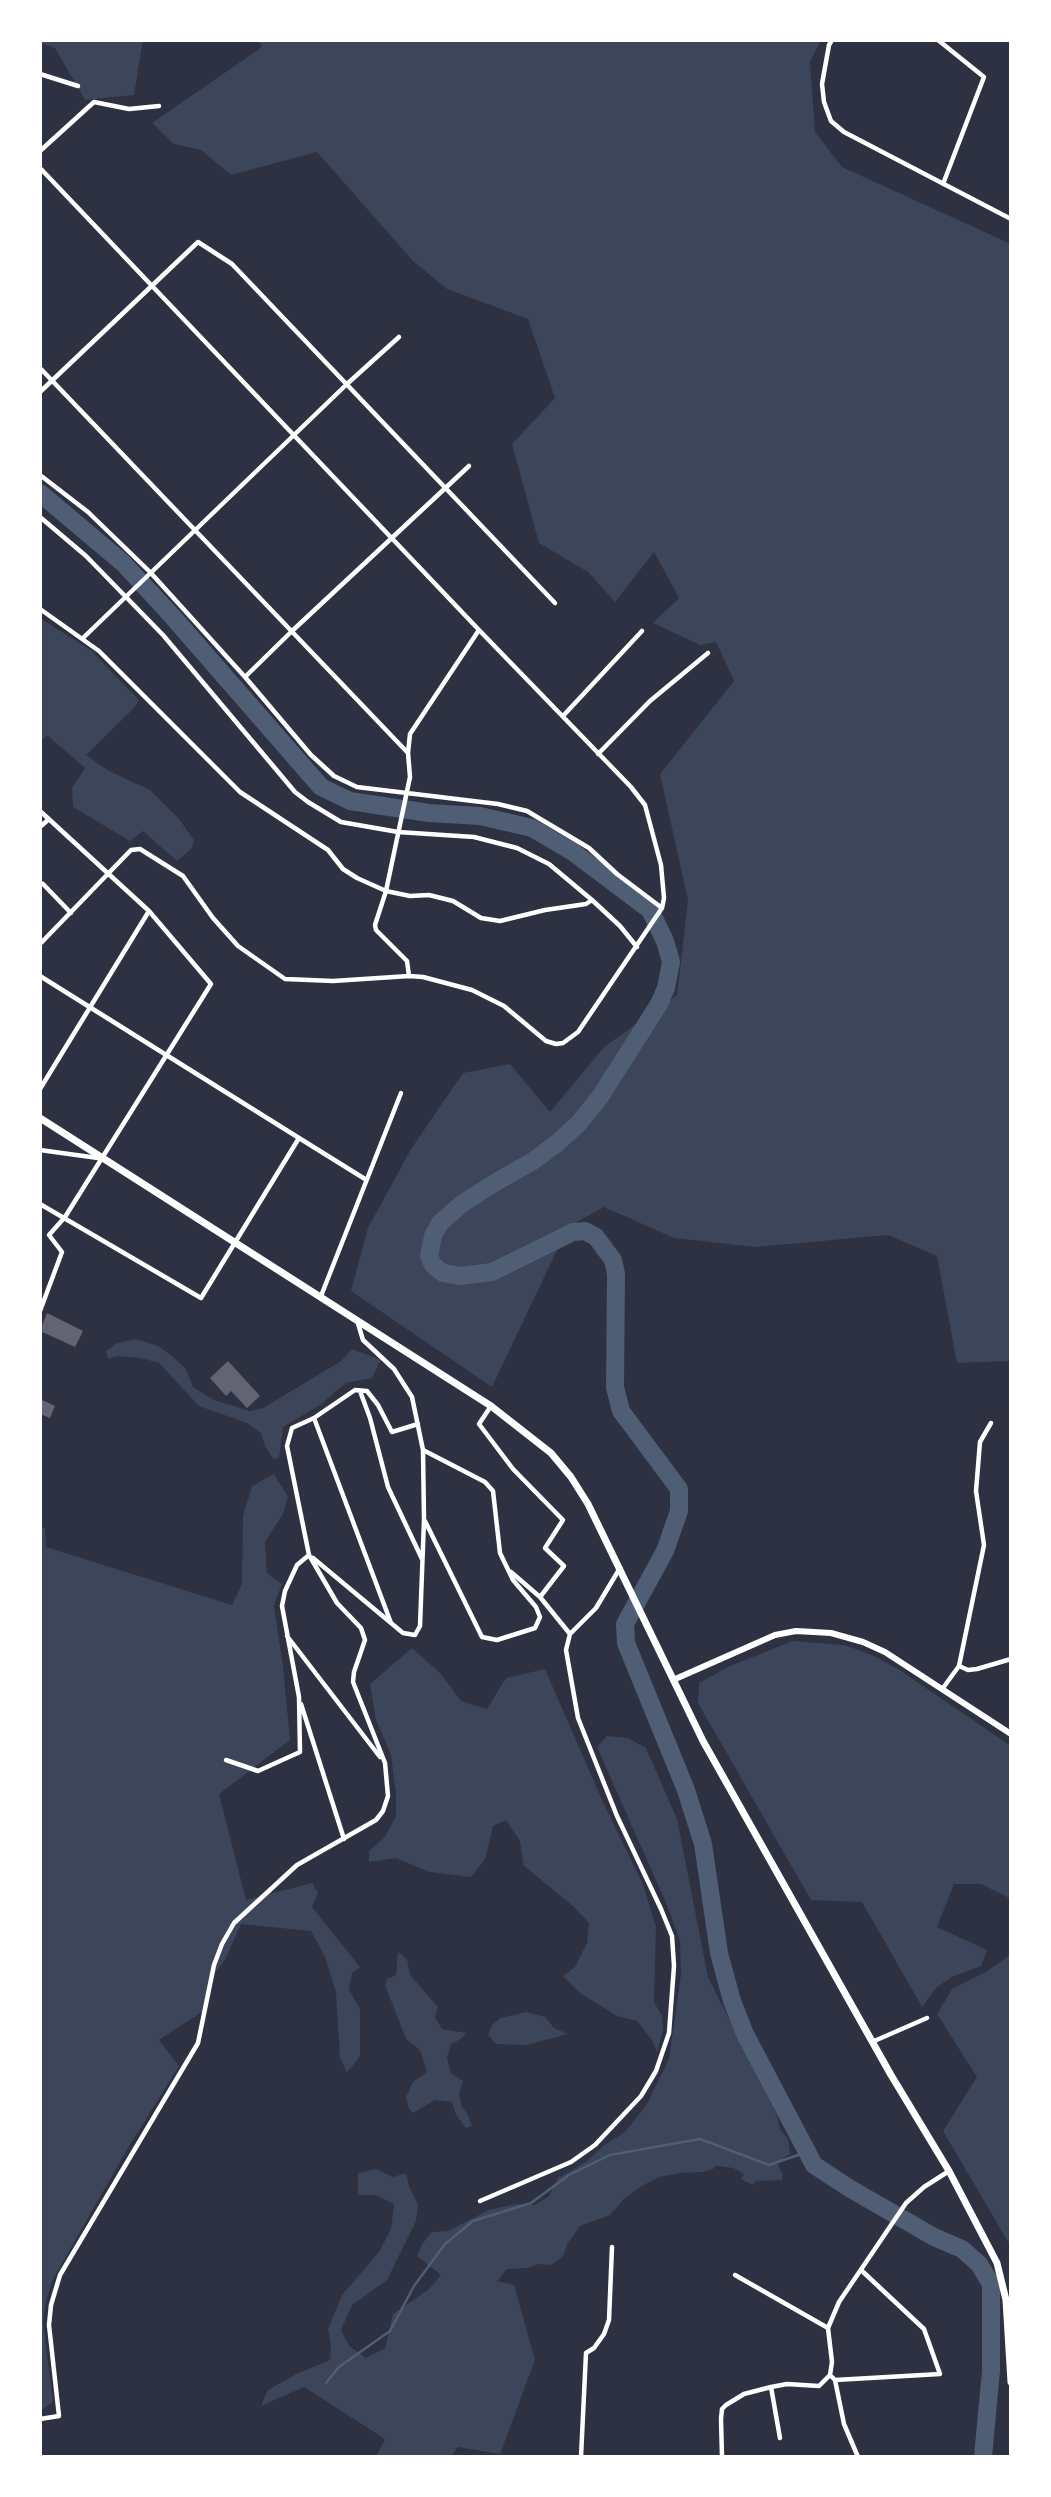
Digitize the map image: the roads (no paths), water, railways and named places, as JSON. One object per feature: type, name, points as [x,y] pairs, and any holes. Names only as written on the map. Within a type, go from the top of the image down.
[{"type":"main road","points":[[40,1118],[491,1406],[551,1453],[570,1477],[588,1504],[703,1741],[949,2171],[997,2263],[1006,2300],[1011,2382]]},
{"type":"main road","points":[[673,1680],[775,1635],[816,1631],[846,1636],[886,1652],[1011,1734]]},
{"type":"street","points":[[832,40],[822,84],[824,102],[831,121],[844,132],[1011,219]]},
{"type":"street","points":[[938,40],[984,77],[943,184]]},
{"type":"street","points":[[40,74],[78,86]]},
{"type":"street","points":[[40,151],[94,102],[129,109],[159,106]]},
{"type":"street","points":[[40,168],[645,805],[661,865],[664,898],[662,908],[578,1032],[563,1043],[556,1044],[546,1041],[504,1006],[472,990],[423,977],[333,981],[285,979],[238,946],[213,918],[183,876],[140,849],[131,850],[40,944]]},
{"type":"street","points":[[40,392],[198,243],[232,264],[555,603]]},
{"type":"street","points":[[83,638],[399,337]]},
{"type":"street","points":[[40,368],[408,753]]},
{"type":"street","points":[[245,677],[470,466]]},
{"type":"street","points":[[40,475],[88,512],[150,572],[311,755],[334,776],[357,787],[498,804],[527,811],[589,848],[617,874],[662,908]]},
{"type":"street","points":[[40,517],[86,556],[163,635],[295,792],[341,822],[398,832],[474,837],[516,848],[549,864],[620,926],[636,947]]},
{"type":"street","points":[[40,609],[83,638],[108,660],[240,792],[328,850],[343,869],[386,891],[410,896],[429,895],[453,901],[481,918],[500,921],[586,904],[592,900]]},
{"type":"street","points":[[409,976],[407,961],[376,930],[375,925],[386,891],[410,777],[410,734],[479,630]]},
{"type":"street","points":[[563,716],[642,631]]},
{"type":"street","points":[[598,754],[650,701],[708,653]]},
{"type":"street","points":[[40,811],[149,911],[211,984],[65,1217],[49,1235],[62,1252],[40,1311]]},
{"type":"street","points":[[40,827],[49,820]]},
{"type":"street","points":[[40,883],[71,913]]},
{"type":"street","points":[[40,1089],[149,911]]},
{"type":"street","points":[[40,976],[365,1179]]},
{"type":"street","points":[[321,1296],[401,1093]]},
{"type":"street","points":[[40,1204],[201,1298],[299,1138]]},
{"type":"street","points":[[40,1150],[103,1158]]},
{"type":"street","points":[[309,1555],[391,1624],[403,1633],[415,1635],[420,1626],[424,1450],[412,1397],[394,1369],[363,1340],[357,1320]]},
{"type":"street","points":[[40,2419],[59,2416],[49,2325],[51,2305],[60,2275],[198,2043],[222,1944],[234,1923],[297,1865],[376,1820],[383,1811],[388,1796],[385,1763],[353,1682],[365,1640],[360,1629],[337,1603],[309,1555],[287,1446],[292,1428],[314,1418],[355,1390],[367,1391],[378,1405],[392,1432],[418,1424]]},
{"type":"street","points":[[360,1390],[388,1487],[423,1560]]},
{"type":"street","points":[[491,1406],[479,1424],[513,1469],[563,1520],[545,1548],[564,1566],[540,1597]]},
{"type":"street","points":[[314,1418],[391,1624]]},
{"type":"street","points":[[943,1688],[959,1666],[984,1545],[976,1491],[980,1442],[991,1423]]},
{"type":"street","points":[[424,1450],[485,1482],[493,1491],[500,1553],[513,1580],[536,1607],[540,1618],[535,1628],[497,1640],[482,1637],[424,1520]]},
{"type":"street","points":[[309,1555],[296,1565],[282,1606],[299,1697],[344,1839]]},
{"type":"street","points":[[480,2201],[572,2162],[595,2145],[641,2096],[656,2071],[669,2033],[674,1966],[672,1936],[662,1909],[617,1816],[578,1718],[566,1650],[570,1634],[596,1608],[620,1569]]},
{"type":"street","points":[[510,1571],[540,1597],[570,1634]]},
{"type":"street","points":[[286,1636],[385,1763]]},
{"type":"street","points":[[959,1666],[976,1670],[1011,1659]]},
{"type":"street","points":[[226,1760],[258,1772],[300,1752],[299,1697]]},
{"type":"street","points":[[873,2042],[927,2018]]},
{"type":"street","points":[[722,2457],[722,2409],[744,2394],[787,2384],[819,2386],[830,2375],[832,2362],[828,2328],[839,2302],[906,2203],[949,2171]]},
{"type":"street","points":[[581,2457],[586,2354],[604,2334],[609,2320],[612,2247]]},
{"type":"street","points":[[835,2380],[940,2374],[924,2329],[861,2270]]},
{"type":"street","points":[[735,2275],[828,2328]]},
{"type":"street","points":[[830,2375],[835,2380],[844,2424],[858,2457]]},
{"type":"street","points":[[771,2387],[780,2438]]},
{"type":"waterway","points":[[40,493],[123,563],[321,787],[350,801],[429,813],[480,816],[532,828],[573,852],[650,910],[665,941],[671,962],[666,988],[659,1004],[600,1097],[579,1123],[556,1144],[463,1203],[440,1223],[433,1236],[429,1256],[433,1265],[443,1273],[461,1276],[492,1272],[573,1232],[585,1231],[596,1237],[613,1260],[616,1274],[615,1387],[621,1411],[679,1489],[679,1511],[665,1551],[625,1624],[626,1643],[686,1790],[703,1844],[719,1953],[732,2001],[745,2034],[814,2165],[934,2237],[962,2249],[979,2264],[991,2284],[991,2371],[983,2457]]},
{"type":"waterway","points":[[326,2383],[339,2367],[390,2331],[414,2286],[445,2244],[473,2221],[531,2203],[569,2175],[610,2155],[700,2139],[769,2165],[807,2152]]}]
